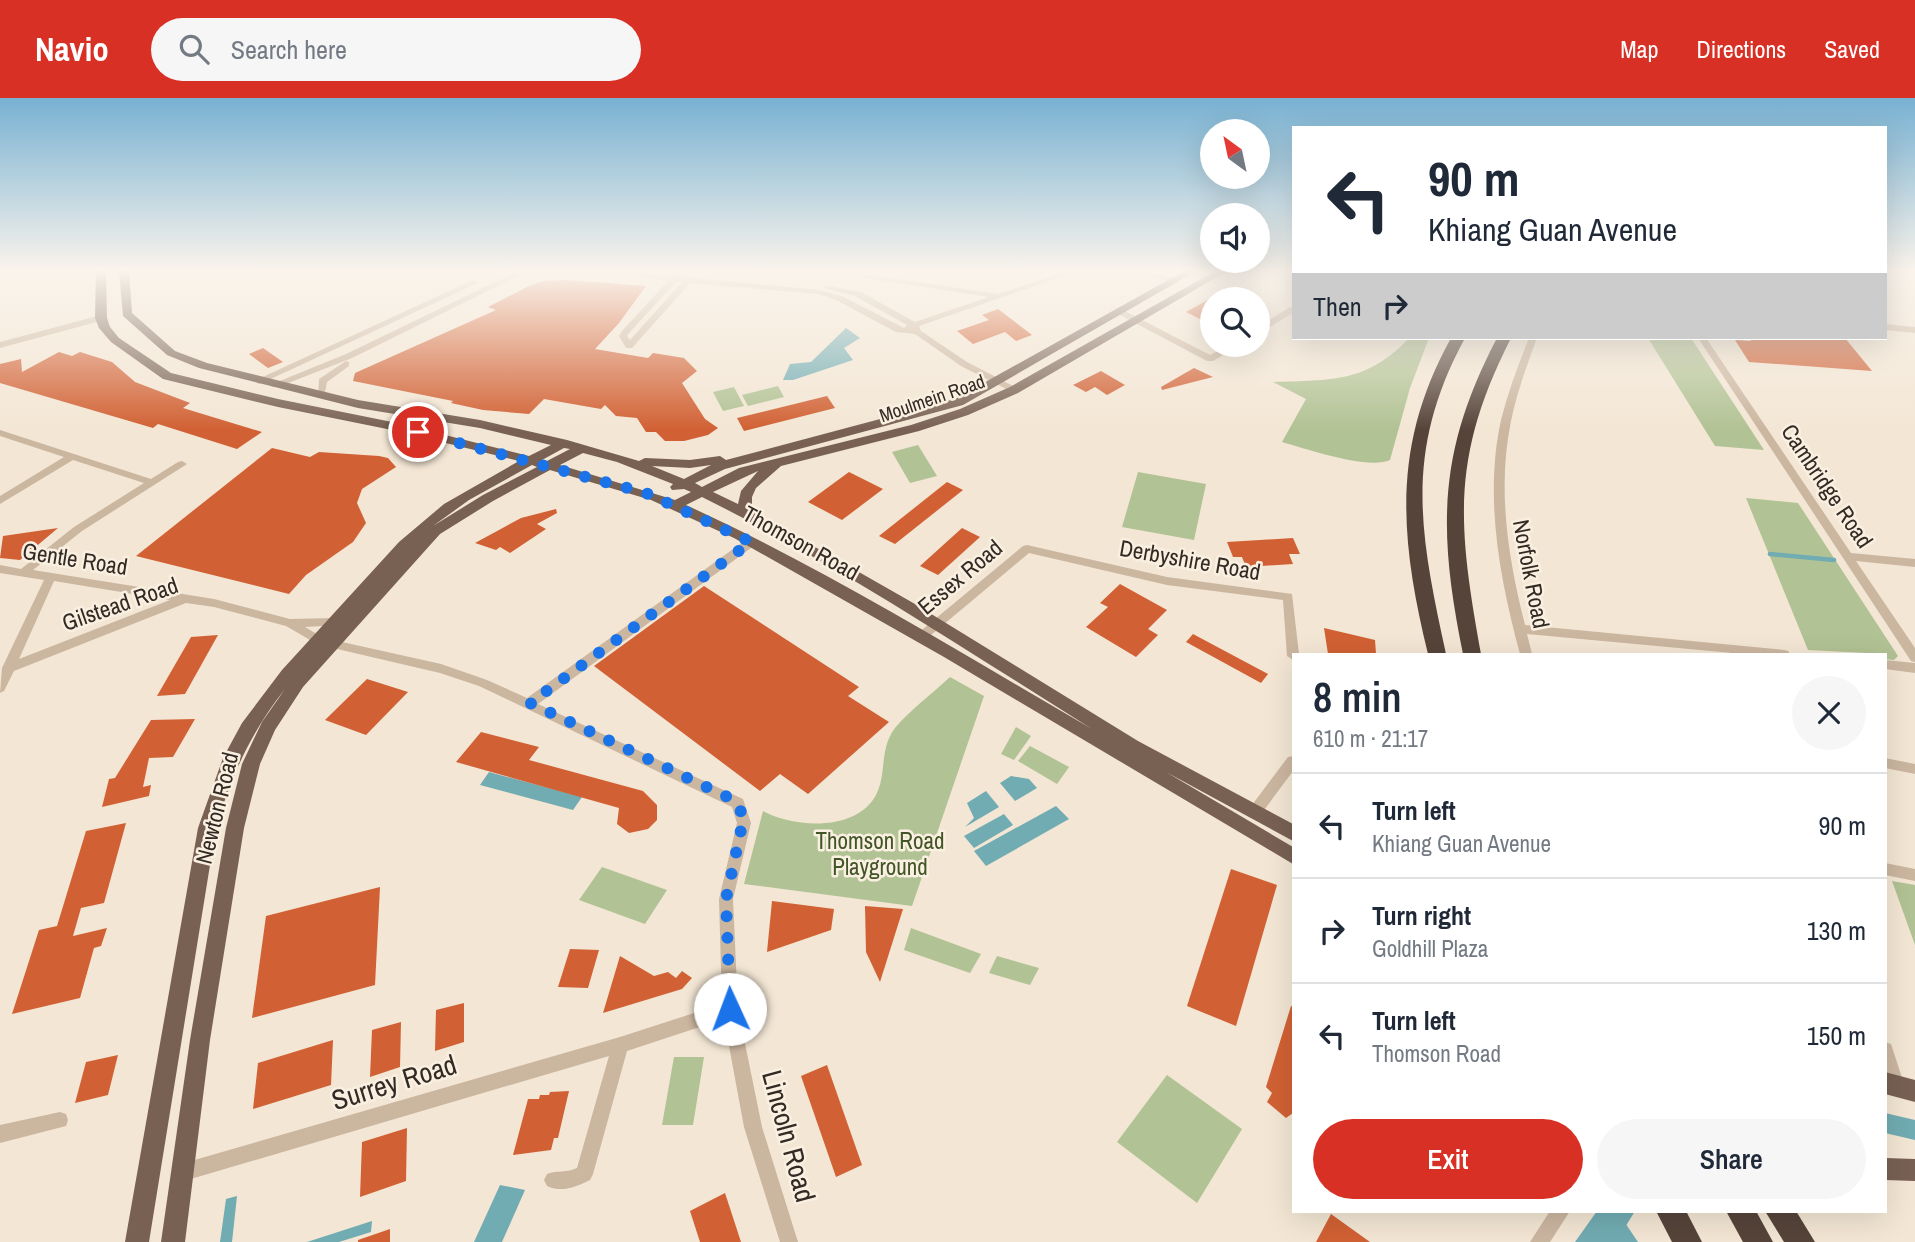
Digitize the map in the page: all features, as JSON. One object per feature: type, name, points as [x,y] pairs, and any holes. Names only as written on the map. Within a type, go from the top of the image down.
[{"type":"highway","points":[[1437,653],[1414,533],[1413,480],[1424,419],[1444,363],[1457,340]]},
{"type":"highway","points":[[1472,653],[1460,588],[1454,489],[1463,430],[1474,395],[1503,340]]},
{"type":"highway","points":[[1671,1213],[1688,1242]]},
{"type":"highway","points":[[1741,1213],[1759,1242]]},
{"type":"highway","points":[[1780,1213],[1801,1242]]},
{"type":"main road","name":"Thomson Road","points":[[104,323],[115,340],[167,376],[278,403],[397,427],[532,461],[656,497],[751,542],[921,637],[1292,855]]},
{"type":"main road","name":"Thomson Road","points":[[138,323],[171,353],[203,366],[321,396],[480,424],[563,443],[622,459],[684,483],[745,513],[936,625],[1132,746],[1292,832]]},
{"type":"main road","name":"Moulmein Road","points":[[656,497],[720,466],[944,408],[999,380],[1097,323]]},
{"type":"main road","name":"Moulmein Road","points":[[674,506],[744,471],[915,428],[960,413],[1014,390],[1131,323]]},
{"type":"main road","points":[[532,461],[563,443]]},
{"type":"main road","name":"Newton Road","points":[[137,1242],[213,803],[236,747],[256,712],[321,643],[435,531],[488,498],[582,449]]},
{"type":"main road","points":[[622,459],[690,464],[760,454]]},
{"type":"main road","points":[[745,513],[742,499],[751,484],[786,459]]},
{"type":"main road","name":"Newton Road","points":[[173,1242],[200,1040],[235,828],[251,764],[268,727],[335,622],[433,519],[474,492],[532,461]]},
{"type":"main road","points":[[1887,1168],[1915,1170]]},
{"type":"street","points":[[0,345],[81,323]]},
{"type":"street","points":[[260,381],[385,323]]},
{"type":"street","points":[[275,385],[349,356],[416,323]]},
{"type":"street","points":[[321,396],[322,382],[334,371],[430,323]]},
{"type":"street","points":[[635,323],[623,336],[629,346],[649,323]]},
{"type":"street","points":[[887,323],[899,330],[927,323]]},
{"type":"street","points":[[907,323],[962,362],[1014,390]]},
{"type":"street","points":[[1143,323],[1200,354]]},
{"type":"street","points":[[1887,327],[1915,330]]},
{"type":"street","name":"Norfolk Road","points":[[1525,653],[1502,559],[1497,505],[1501,449],[1514,382],[1532,340]]},
{"type":"street","name":"Cambridge Road","points":[[1703,340],[1915,658]]},
{"type":"street","points":[[0,433],[153,483]]},
{"type":"street","points":[[0,500],[70,458]]},
{"type":"street","points":[[24,572],[78,528],[182,464]]},
{"type":"street","points":[[530,703],[751,542]]},
{"type":"street","name":"Essex Road","points":[[921,637],[1027,549]]},
{"type":"street","name":"Derbyshire Road","points":[[1027,549],[1182,584],[1288,597],[1293,653]]},
{"type":"street","points":[[1846,556],[1915,562]]},
{"type":"street","name":"Gentle Road","points":[[0,569],[184,598]]},
{"type":"street","points":[[0,688],[51,576]]},
{"type":"street","name":"Gilstead Road","points":[[8,668],[184,598],[290,623],[335,622]]},
{"type":"street","name":"Gilstead Road","points":[[290,623],[321,643],[441,669],[530,703],[732,799]]},
{"type":"street","points":[[1519,629],[1688,650],[1760,653]]},
{"type":"street","points":[[1887,665],[1915,668]]},
{"type":"street","points":[[1254,813],[1292,762]]},
{"type":"street","points":[[1887,763],[1915,769]]},
{"type":"street","name":"Lincoln Road","points":[[732,799],[744,816],[726,899],[730,1009],[753,1127],[789,1242]]},
{"type":"street","points":[[1887,869],[1915,875]]},
{"type":"street","name":"Surrey Road","points":[[184,1171],[620,1045],[730,1009]]},
{"type":"street","points":[[553,1180],[571,1180],[584,1174],[620,1045]]},
{"type":"street","points":[[1887,1055],[1899,1087]]},
{"type":"street","points":[[0,1134],[60,1119]]},
{"type":"street","points":[[1539,1242],[1560,1213]]},
{"type":"green space","points":[[1407,340],[1428,340],[1410,388],[1390,460],[1352,461],[1282,442],[1306,399],[1273,382],[1313,381],[1347,376],[1378,364]]},
{"type":"green space","points":[[1649,340],[1692,340],[1764,450],[1715,446]]},
{"type":"green space","points":[[778,386],[784,397],[748,406],[742,395]]},
{"type":"green space","points":[[734,387],[744,406],[723,411],[713,392]]},
{"type":"green space","points":[[918,445],[937,476],[910,483],[892,452]]},
{"type":"green space","points":[[1138,472],[1206,484],[1194,540],[1122,527]]},
{"type":"green space","points":[[1746,498],[1798,503],[1898,656],[1894,660],[1887,659],[1887,653],[1808,650]]},
{"type":"green space","name":"Thomson Road Playground","points":[[950,677],[984,696],[912,906],[744,884],[763,811],[791,821],[824,823],[854,816],[867,807],[879,787],[887,744],[895,728]]},
{"type":"green space","points":[[1016,727],[1031,736],[1014,760],[1001,754]]},
{"type":"green space","points":[[1030,746],[1069,767],[1057,784],[1018,761]]},
{"type":"green space","points":[[602,867],[667,890],[645,924],[579,900]]},
{"type":"green space","points":[[1892,881],[1915,885],[1915,945]]},
{"type":"green space","points":[[911,928],[981,954],[970,973],[904,950]]},
{"type":"green space","points":[[997,956],[1039,968],[1030,985],[989,973]]},
{"type":"green space","points":[[674,1057],[704,1057],[693,1125],[662,1125]]},
{"type":"green space","points":[[1167,1075],[1242,1129],[1197,1203],[1117,1142]]},
{"type":"water","points":[[846,328],[860,338],[844,348],[853,360],[793,380],[783,380],[790,364],[811,362]]},
{"type":"water","points":[[489,772],[582,797],[573,810],[480,785]]},
{"type":"water","points":[[1011,776],[1029,779],[1037,788],[1015,801],[1000,783]]},
{"type":"water","points":[[986,791],[999,807],[965,827],[974,818],[967,803]]},
{"type":"water","points":[[1056,806],[1069,819],[986,866],[974,851]]},
{"type":"water","points":[[1004,814],[1013,825],[974,848],[964,836]]},
{"type":"water","points":[[500,1185],[525,1190],[502,1242],[474,1242]]},
{"type":"water","points":[[237,1196],[232,1242],[220,1242],[226,1199]]},
{"type":"water","points":[[1596,1213],[1618,1213],[1638,1242],[1575,1242]]},
{"type":"water","points":[[372,1221],[371,1232],[339,1242],[307,1242]]},
{"type":"building","points":[[466,323],[619,323],[595,349],[648,358],[653,353],[684,358],[697,371],[682,383],[705,419],[718,428],[708,435],[684,441],[665,441],[656,432],[646,432],[637,418],[616,416],[605,405],[601,409],[544,399],[529,414],[483,410],[451,403],[453,401],[353,381],[355,373]]},
{"type":"building","points":[[979,323],[1017,323],[1032,335],[1016,341],[1005,332],[973,344],[957,331]]},
{"type":"building","points":[[1735,340],[1847,340],[1872,371],[1749,362]]},
{"type":"building","points":[[263,348],[283,362],[268,368],[249,354]]},
{"type":"building","points":[[59,352],[72,356],[80,352],[112,362],[135,382],[190,403],[183,408],[262,432],[237,449],[158,424],[153,428],[0,383],[0,364],[21,359],[22,372]]},
{"type":"building","points":[[1194,368],[1213,377],[1162,390],[1161,387]]},
{"type":"building","points":[[1101,371],[1125,385],[1107,395],[1095,387],[1086,392],[1073,385]]},
{"type":"building","points":[[827,396],[835,408],[744,431],[737,418]]},
{"type":"building","points":[[272,448],[310,457],[319,452],[379,456],[388,458],[396,467],[362,489],[357,503],[366,523],[353,542],[306,575],[289,594],[136,556]]},
{"type":"building","points":[[849,472],[883,489],[842,520],[808,502]]},
{"type":"building","points":[[947,482],[963,490],[895,544],[879,536]]},
{"type":"building","points":[[556,509],[557,513],[537,524],[546,529],[510,553],[500,547],[496,550],[475,543],[521,518]]},
{"type":"building","points":[[58,528],[20,560],[0,558],[3,536]]},
{"type":"building","points":[[962,528],[980,537],[938,575],[920,566]]},
{"type":"building","points":[[1293,538],[1300,554],[1289,554],[1293,564],[1246,567],[1242,557],[1233,557],[1227,542]]},
{"type":"building","points":[[1120,584],[1167,610],[1148,629],[1158,635],[1136,657],[1086,627],[1108,607],[1100,603]]},
{"type":"building","points":[[704,586],[859,687],[848,696],[889,722],[808,794],[780,774],[760,791],[594,666]]},
{"type":"building","points":[[1324,628],[1375,640],[1376,653],[1328,653]]},
{"type":"building","points":[[1193,634],[1268,674],[1261,683],[1186,642]]},
{"type":"building","points":[[218,635],[185,694],[157,696],[191,637]]},
{"type":"building","points":[[367,679],[408,692],[366,735],[325,720]]},
{"type":"building","points":[[195,719],[173,757],[149,758],[143,787],[151,785],[149,796],[102,807],[109,779],[115,778],[151,720]]},
{"type":"building","points":[[481,732],[539,747],[529,760],[643,791],[657,805],[657,820],[648,829],[629,833],[617,824],[619,808],[456,762]]},
{"type":"building","points":[[126,823],[104,903],[81,908],[73,936],[107,928],[101,946],[94,948],[80,998],[12,1014],[39,930],[57,926],[86,831]]},
{"type":"building","points":[[1231,869],[1277,885],[1236,1026],[1187,1006]]},
{"type":"building","points":[[380,887],[375,985],[252,1018],[266,916]]},
{"type":"building","points":[[772,901],[834,909],[831,930],[767,952]]},
{"type":"building","points":[[865,906],[903,909],[880,982],[866,952]]},
{"type":"building","points":[[570,949],[599,950],[588,988],[558,987]]},
{"type":"building","points":[[620,956],[654,976],[668,972],[676,978],[682,971],[692,978],[682,989],[603,1013]]},
{"type":"building","points":[[464,1003],[464,1042],[435,1051],[436,1010]]},
{"type":"building","points":[[1291,1006],[1292,1114],[1286,1118],[1267,1102],[1272,1093],[1266,1087]]},
{"type":"building","points":[[401,1022],[400,1067],[370,1077],[372,1030]]},
{"type":"building","points":[[333,1040],[331,1085],[253,1109],[258,1063]]},
{"type":"building","points":[[118,1055],[108,1095],[75,1103],[86,1062]]},
{"type":"building","points":[[827,1065],[862,1165],[836,1177],[801,1076]]},
{"type":"building","points":[[569,1091],[558,1138],[554,1138],[551,1150],[513,1155],[528,1099],[539,1099],[540,1095],[549,1095],[550,1092]]},
{"type":"building","points":[[407,1128],[406,1181],[360,1197],[362,1142]]},
{"type":"building","points":[[725,1193],[741,1242],[700,1242],[690,1211]]},
{"type":"building","points":[[1331,1214],[1370,1242],[1316,1242]]},
{"type":"building","points":[[390,1229],[390,1242],[358,1242],[358,1240]]},
{"type":"waterway","points":[[1770,554],[1834,560]]},
{"type":"waterway","points":[[1887,1123],[1915,1130]]},
{"type":"waterway","points":[[1603,1242],[1624,1213]]},
{"type":"route","points":[[418,432],[646,493],[751,542],[530,703],[732,799],[741,808],[744,823],[726,899],[730,1009]]}]
